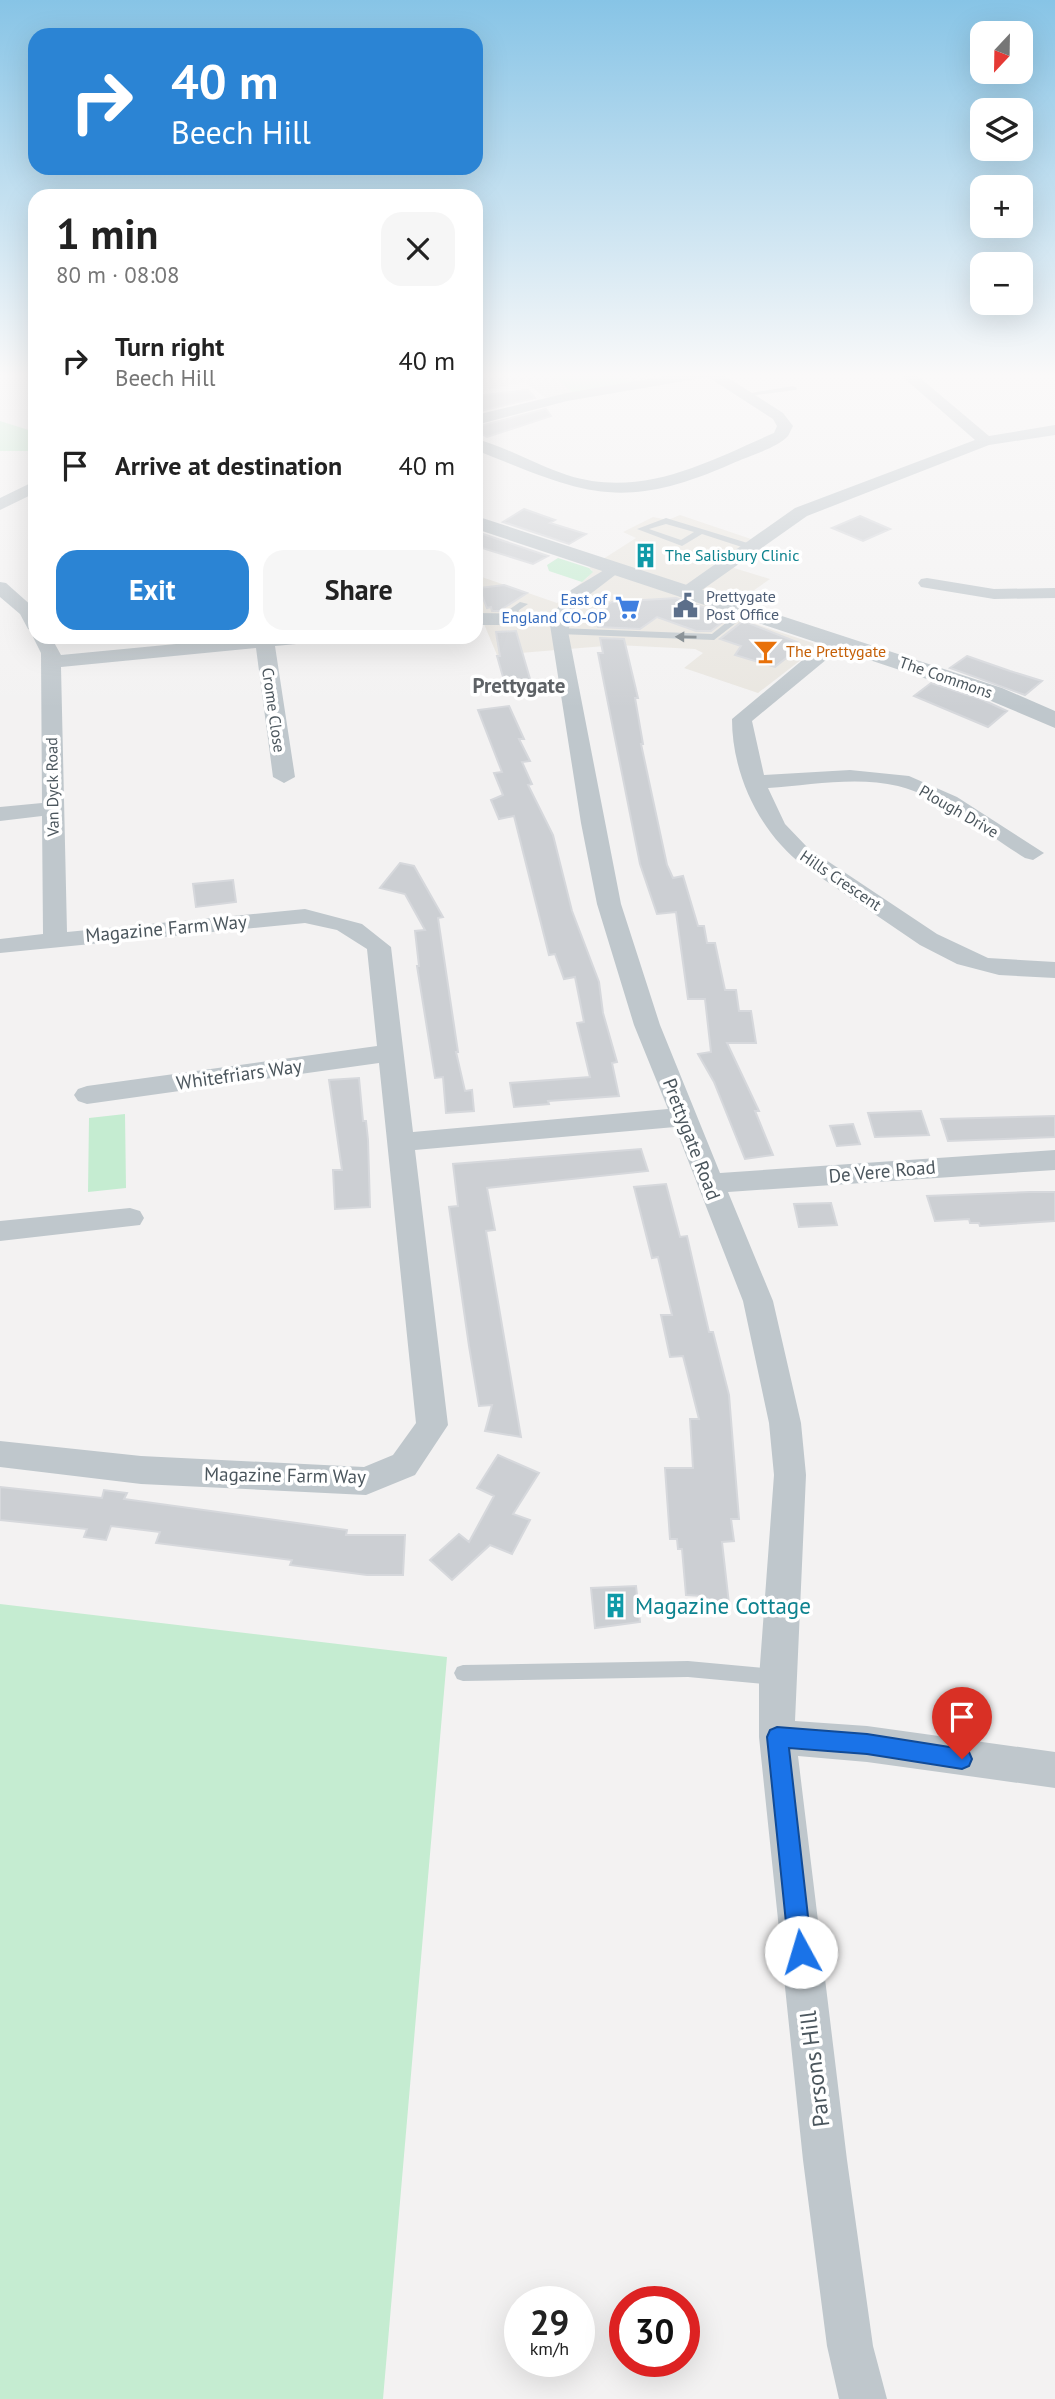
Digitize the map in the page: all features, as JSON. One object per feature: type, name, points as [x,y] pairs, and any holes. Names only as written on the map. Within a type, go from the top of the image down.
[{"type":"street","points":[[585,484],[618,489],[655,484]]},
{"type":"street","points":[[686,593],[801,512],[868,484]]},
{"type":"street","points":[[0,505],[28,489]]},
{"type":"street","points":[[0,490],[18,494]]},
{"type":"street","name":"The Commons","points":[[483,524],[993,693],[1055,720]]},
{"type":"street","points":[[483,618],[518,611],[559,626],[564,608],[585,588],[614,569]]},
{"type":"street","points":[[927,583],[994,594],[1055,593]]},
{"type":"street","points":[[0,587],[28,613]]},
{"type":"street","name":"Prettygate Road","points":[[559,626],[582,771],[609,904],[647,1025],[758,1301],[785,1423],[790,1475],[777,1678],[777,1737]]},
{"type":"street","name":"Hills Crescent","points":[[837,641],[742,719],[743,740],[768,813],[788,842],[932,942],[966,959],[1001,968],[1055,971]]},
{"type":"street","name":"Van Dyck Road","points":[[46,644],[51,653],[55,939]]},
{"type":"street","points":[[51,662],[254,644]]},
{"type":"street","name":"Crome Close","points":[[265,644],[284,777]]},
{"type":"street","name":"Plough Drive","points":[[757,782],[836,778],[902,780],[927,790],[1032,853]]},
{"type":"street","points":[[0,814],[52,808]]},
{"type":"street","name":"Magazine Farm Way","points":[[0,946],[305,916],[338,921],[365,933],[379,947],[403,1142],[432,1425],[404,1465],[366,1481],[141,1470],[0,1454]]},
{"type":"street","name":"Whitefriars Way","points":[[87,1095],[391,1053]]},
{"type":"street","points":[[403,1142],[682,1117]]},
{"type":"street","name":"De Vere Road","points":[[709,1184],[1055,1160]]},
{"type":"street","points":[[0,1231],[130,1218]]},
{"type":"street","points":[[777,1737],[867,1744],[1055,1770]]},
{"type":"street","name":"Parsons Hill","points":[[777,1737],[825,2160],[850,2346],[863,2399]]},
{"type":"lane","points":[[701,531],[682,542],[641,529],[666,521],[701,531],[751,547]]},
{"type":"lane","points":[[559,626],[714,637],[745,612]]},
{"type":"lane","points":[[463,1673],[688,1670],[777,1678]]},
{"type":"shaded area","points":[[680,515],[751,539],[718,563],[770,579],[737,602],[731,616],[813,643],[815,649],[758,693],[684,668],[703,653],[695,649],[617,645],[497,655],[483,623],[483,577],[557,603],[588,577],[592,570],[589,568],[636,538],[623,532],[653,517],[668,520]]},
{"type":"green space","points":[[558,558],[589,568],[593,572],[582,582],[549,571],[547,565]]},
{"type":"green space","points":[[125,1114],[126,1188],[88,1192],[89,1118]]},
{"type":"green space","points":[[0,1604],[447,1657],[383,2399],[0,2399]]},
{"type":"building","points":[[524,509],[555,520],[550,523],[586,534],[569,544],[503,522]]},
{"type":"building","points":[[860,516],[890,529],[863,541],[832,528]]},
{"type":"building","points":[[483,534],[548,556],[533,564],[483,548]]},
{"type":"building","points":[[504,585],[527,593],[499,611],[492,611],[491,607],[487,608],[483,598],[483,588]]},
{"type":"building","points":[[676,598],[730,616],[711,631],[696,631],[657,617],[640,629],[598,627],[595,613],[612,602]]},
{"type":"building","points":[[743,621],[797,642],[789,649],[795,651],[775,667],[735,655],[741,646],[720,639]]},
{"type":"building","points":[[516,631],[533,689],[507,691],[497,656],[500,656],[496,632]]},
{"type":"building","points":[[600,638],[624,639],[638,698],[635,698],[641,744],[667,865],[673,878],[683,876],[698,926],[704,926],[707,943],[715,943],[725,990],[736,990],[739,1011],[751,1011],[756,1043],[727,1043],[759,1111],[755,1111],[773,1155],[745,1159],[714,1082],[698,1054],[711,1052],[705,999],[688,999],[676,912],[657,914],[640,864],[598,653],[603,653]]},
{"type":"building","points":[[967,656],[1042,681],[1025,695],[950,668]]},
{"type":"building","points":[[931,683],[1007,711],[988,727],[914,696]]},
{"type":"building","points":[[509,706],[524,739],[519,739],[530,761],[522,762],[532,784],[528,785],[553,835],[572,911],[599,982],[603,1013],[617,1062],[612,1063],[619,1096],[548,1101],[549,1104],[514,1107],[510,1083],[590,1077],[577,1023],[584,1022],[575,977],[564,979],[555,954],[549,955],[514,816],[499,819],[491,800],[503,795],[494,773],[502,772],[478,710]]},
{"type":"building","points":[[400,863],[414,866],[443,917],[438,918],[456,1052],[465,1091],[472,1090],[474,1111],[446,1113],[443,1077],[435,1078],[417,966],[415,931],[425,930],[405,894],[380,888]]},
{"type":"building","points":[[233,880],[236,902],[196,907],[193,884]]},
{"type":"building","points":[[359,1078],[363,1121],[366,1121],[368,1140],[370,1207],[335,1209],[333,1170],[342,1170],[329,1080]]},
{"type":"building","points":[[921,1111],[929,1135],[875,1137],[868,1113]]},
{"type":"building","points":[[1055,1116],[1055,1137],[948,1141],[941,1119]]},
{"type":"building","points":[[853,1124],[860,1144],[837,1146],[830,1126]]},
{"type":"building","points":[[641,1149],[648,1171],[487,1188],[495,1230],[486,1231],[521,1437],[485,1431],[492,1405],[479,1406],[469,1346],[449,1207],[458,1206],[453,1164]]},
{"type":"building","points":[[666,1184],[680,1237],[687,1236],[709,1332],[713,1332],[729,1395],[739,1519],[731,1519],[734,1541],[722,1542],[729,1604],[704,1604],[703,1596],[686,1595],[682,1549],[678,1549],[677,1539],[670,1539],[665,1468],[693,1468],[690,1419],[699,1419],[683,1356],[670,1357],[661,1315],[672,1315],[658,1257],[652,1258],[634,1187]]},
{"type":"building","points":[[1055,1192],[1055,1221],[980,1226],[979,1223],[970,1223],[969,1219],[935,1221],[927,1196]]},
{"type":"building","points":[[831,1203],[837,1225],[799,1227],[794,1204]]},
{"type":"building","points":[[498,1455],[539,1473],[513,1514],[530,1520],[512,1554],[490,1545],[452,1580],[430,1560],[459,1534],[469,1542],[494,1496],[477,1488]]},
{"type":"building","points":[[0,1487],[102,1498],[104,1490],[127,1493],[124,1499],[347,1530],[346,1535],[405,1535],[403,1575],[367,1575],[290,1565],[292,1560],[156,1543],[160,1532],[111,1526],[106,1540],[84,1537],[87,1529],[0,1520]]},
{"type":"building","name":"Magazine Cottage","points":[[636,1586],[640,1622],[595,1628],[591,1588]]},
{"type":"place","name":"The Salisbury Clinic","points":[[645,555]]},
{"type":"place","name":"Prettygate Post Office","points":[[686,605]]},
{"type":"place","name":"East of England CO-OP","points":[[627,608]]},
{"type":"place","name":"The Prettygate","points":[[766,651]]},
{"type":"place","name":"Magazine Cottage","points":[[615,1605]]},
{"type":"district","name":"Prettygate","points":[[519,685]]},
{"type":"route","points":[[801,1952],[777,1737],[867,1744],[962,1759]]}]
